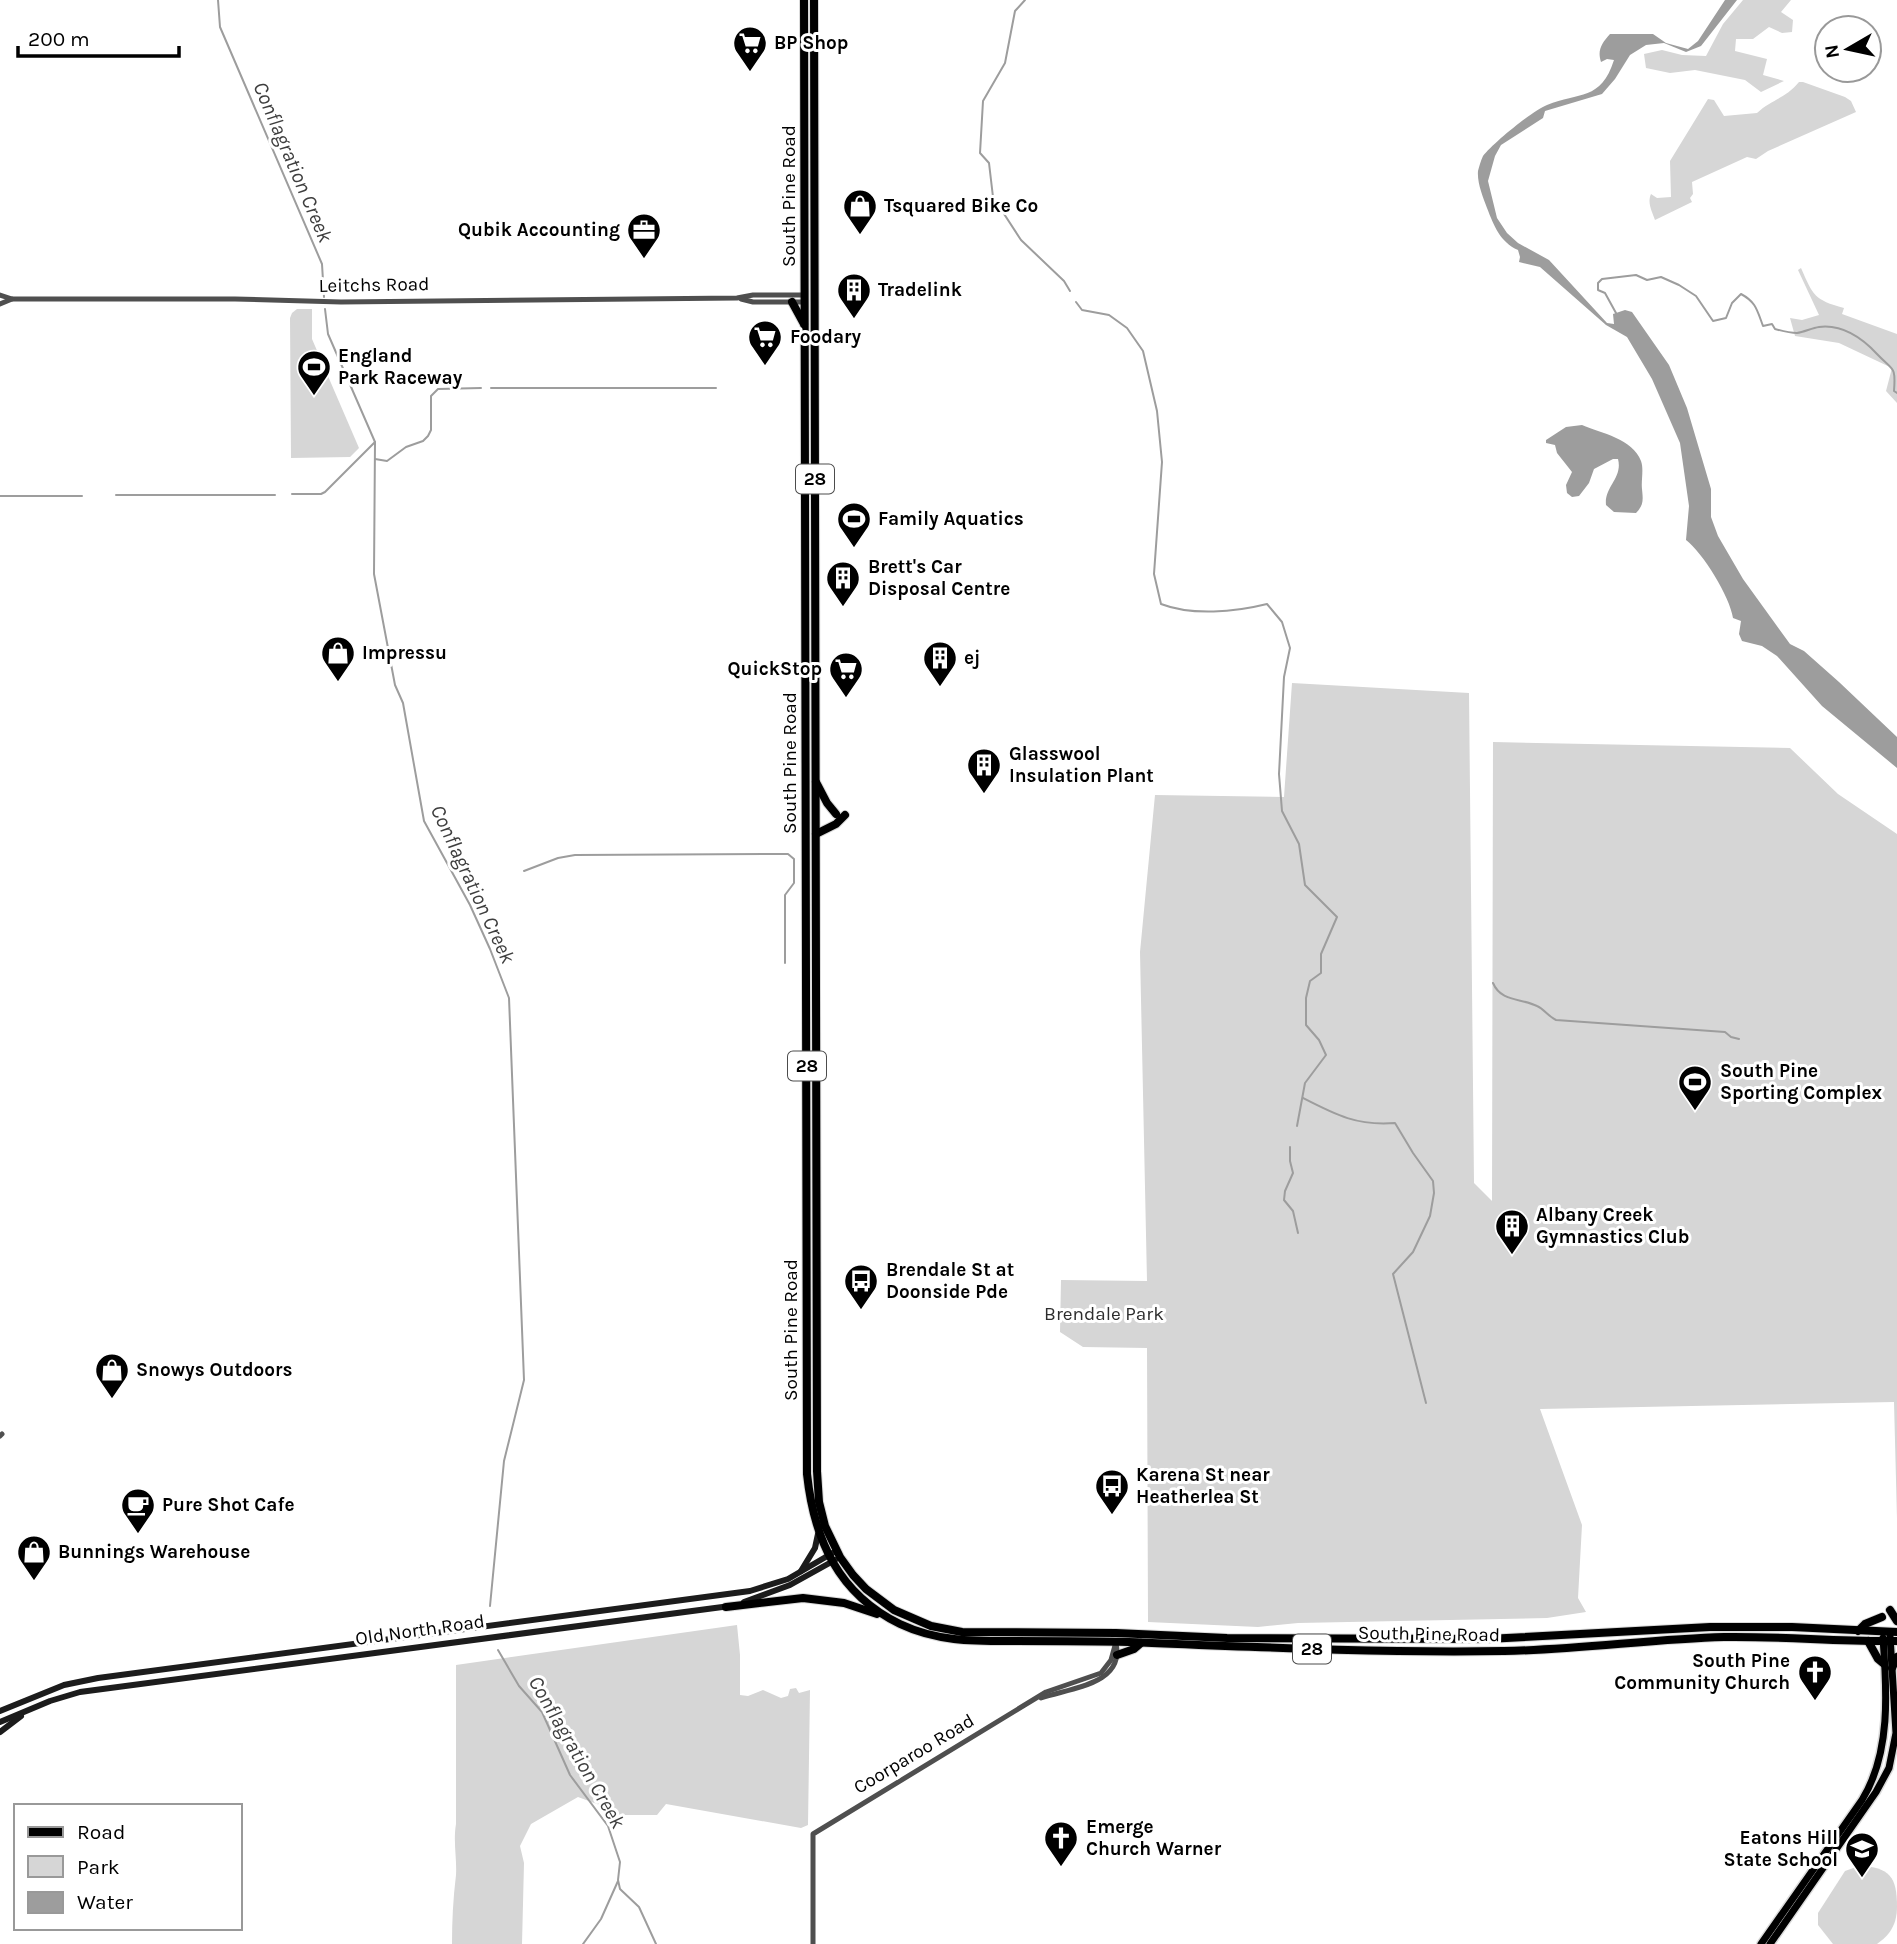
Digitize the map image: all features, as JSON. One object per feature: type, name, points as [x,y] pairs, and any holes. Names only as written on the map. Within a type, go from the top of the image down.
[{"type":"highway","name":"South Pine Road","points":[[804,0],[816,560],[817,1471],[822,1514],[834,1556],[879,1600],[894,1610],[931,1626],[962,1632],[1116,1637],[1487,1639],[1682,1628],[1792,1627],[1858,1631],[1890,1637]]},
{"type":"highway","name":"South Pine Road","points":[[814,0],[805,455],[807,1474],[810,1506],[818,1534],[855,1591],[893,1620],[929,1635],[964,1641],[1116,1637],[1141,1643],[1227,1648],[1508,1651],[1727,1637],[1805,1637],[1868,1641],[1890,1637]]},
{"type":"highway","points":[[792,302],[806,326]]},
{"type":"highway","points":[[805,455],[815,455]]},
{"type":"highway","points":[[806,560],[816,560]]},
{"type":"highway","points":[[816,782],[827,803],[841,814],[836,824],[816,834]]},
{"type":"highway","points":[[726,1607],[789,1598],[818,1598],[845,1603],[893,1620]]},
{"type":"highway","points":[[1890,1610],[1897,1621]]},
{"type":"highway","points":[[1858,1631],[1882,1617]]},
{"type":"highway","points":[[1868,1641],[1878,1659],[1888,1666],[1897,1657]]},
{"type":"highway","points":[[1117,1655],[1134,1649],[1141,1643]]},
{"type":"main road","points":[[800,1573],[815,1548],[818,1534]]},
{"type":"main road","name":"Old North Road","points":[[0,1711],[64,1685],[98,1678],[750,1591],[788,1579],[834,1556]]},
{"type":"main road","name":"Old North Road","points":[[0,1722],[80,1692],[726,1607],[790,1586],[834,1556]]},
{"type":"main road","points":[[1761,1944],[1862,1800],[1873,1780],[1883,1746],[1890,1637]]},
{"type":"main road","points":[[1770,1944],[1885,1777],[1896,1733],[1888,1666]]},
{"type":"main road","points":[[0,1732],[28,1710]]},
{"type":"street","name":"Leitchs Road","points":[[0,295],[12,299],[341,302],[737,298],[753,295],[810,298]]},
{"type":"street","name":"Leitchs Road","points":[[737,298],[753,302],[792,302],[810,298]]},
{"type":"street","name":"Leitchs Road","points":[[0,304],[12,299]]},
{"type":"street","points":[[1116,1637],[1117,1655]]},
{"type":"street","name":"Coorparoo Road","points":[[813,1944],[813,1834],[1046,1692],[1101,1673],[1111,1660],[1116,1637]]},
{"type":"street","name":"Coorparoo Road","points":[[1031,1701],[1102,1679],[1112,1669],[1117,1655]]},
{"type":"green space","points":[[1743,0],[1791,0],[1781,12],[1793,20],[1792,32],[1782,33],[1769,27],[1753,39],[1736,39],[1735,51],[1767,59],[1763,75],[1784,81],[1761,92],[1745,80],[1695,70],[1670,73],[1646,68],[1644,54],[1662,50],[1682,55],[1706,56],[1723,24]]},
{"type":"green space","points":[[1799,82],[1845,97],[1851,101],[1856,112],[1768,151],[1756,159],[1747,157],[1692,182],[1692,202],[1655,220],[1650,204],[1651,194],[1657,198],[1671,197],[1670,161],[1708,99],[1714,100],[1724,116],[1757,113],[1789,92]]},
{"type":"green space","points":[[1801,268],[1820,299],[1844,308],[1842,314],[1897,334],[1897,403],[1886,391],[1892,368],[1839,343],[1795,336],[1790,318],[1802,320],[1819,315],[1798,270]]},
{"type":"green space","name":"England Park Raceway","points":[[297,309],[312,309],[312,339],[359,448],[350,457],[291,458],[290,318]]},
{"type":"green space","name":"Brendale Park","points":[[1292,683],[1469,693],[1474,1183],[1492,1201],[1493,742],[1790,748],[1838,794],[1897,834],[1897,1519],[1894,1402],[1540,1409],[1582,1525],[1578,1598],[1586,1612],[1547,1618],[1298,1623],[1258,1627],[1148,1622],[1147,1348],[1083,1347],[1060,1332],[1061,1280],[1147,1281],[1140,952],[1155,795],[1284,797]]},
{"type":"green space","points":[[737,1625],[740,1695],[748,1696],[763,1690],[781,1698],[788,1696],[790,1689],[796,1688],[799,1693],[810,1690],[808,1825],[801,1828],[666,1804],[657,1815],[618,1815],[578,1797],[531,1824],[520,1846],[524,1863],[522,1944],[452,1944],[456,1869],[456,1665]]},
{"type":"green space","points":[[1859,1866],[1878,1869],[1890,1876],[1895,1888],[1897,1907],[1894,1924],[1877,1944],[1833,1944],[1818,1925],[1818,1913],[1845,1871]]},
{"type":"water","points":[[1725,0],[1737,0],[1701,46],[1686,52],[1664,43],[1646,45],[1630,55],[1602,94],[1545,111],[1543,118],[1501,145],[1488,181],[1497,218],[1507,233],[1518,243],[1549,260],[1607,323],[1614,324],[1613,314],[1625,310],[1632,312],[1669,365],[1687,408],[1711,489],[1711,517],[1718,536],[1743,579],[1790,644],[1804,651],[1897,737],[1897,768],[1822,706],[1777,656],[1762,646],[1742,641],[1739,634],[1741,621],[1733,618],[1715,576],[1686,540],[1689,506],[1680,443],[1652,379],[1627,337],[1606,325],[1540,267],[1519,262],[1518,250],[1502,238],[1495,227],[1479,185],[1478,171],[1483,156],[1513,128],[1547,105],[1588,93],[1603,82],[1614,60],[1601,62],[1600,58],[1601,47],[1610,34],[1653,34],[1666,43],[1688,49],[1698,41]]},
{"type":"water","points":[[1582,425],[1624,442],[1637,453],[1642,464],[1643,499],[1636,513],[1614,512],[1606,505],[1608,493],[1618,472],[1618,459],[1594,469],[1589,483],[1579,496],[1572,497],[1567,493],[1566,485],[1572,472],[1557,453],[1555,445],[1546,443],[1546,440],[1566,427]]},
{"type":"waterway","name":"Conflagration Creek","points":[[218,0],[220,27],[322,264],[324,297]]},
{"type":"waterway","points":[[1025,0],[1015,11],[1005,63],[983,101],[980,153],[989,163],[993,197],[1021,240],[1064,281],[1070,291]]},
{"type":"waterway","points":[[1616,313],[1605,293],[1598,290],[1598,283],[1602,279],[1636,275],[1647,280],[1661,277],[1696,296],[1713,321],[1726,318],[1732,303],[1741,294],[1753,303],[1763,326],[1772,324],[1775,329],[1797,333],[1816,328],[1836,328],[1858,338],[1892,369],[1894,391],[1897,393]]},
{"type":"waterway","points":[[1076,302],[1082,310],[1109,315],[1127,328],[1143,351],[1157,411],[1162,462],[1154,574],[1161,604],[1186,610],[1214,612],[1267,604],[1282,622],[1290,648],[1284,677],[1279,774],[1282,811],[1299,844],[1305,885],[1337,917],[1321,954],[1321,973],[1310,981],[1306,998],[1306,1025],[1319,1040],[1326,1055],[1305,1083],[1297,1126]]},
{"type":"waterway","name":"Conflagration Creek","points":[[325,309],[328,334],[375,442],[374,574],[395,685],[403,703],[424,821],[470,905],[509,998],[524,1380],[504,1461],[490,1606]]},
{"type":"waterway","points":[[375,459],[387,461],[428,436],[431,430],[431,396],[438,389],[481,388]]},
{"type":"waterway","points":[[491,388],[716,388]]},
{"type":"waterway","points":[[292,494],[325,492],[375,442]]},
{"type":"waterway","points":[[116,495],[275,495]]},
{"type":"waterway","points":[[0,496],[82,496]]},
{"type":"waterway","points":[[524,871],[558,858],[575,855],[788,854],[794,859],[794,883],[785,895],[785,963]]},
{"type":"waterway","points":[[1493,983],[1506,997],[1531,1003],[1556,1020],[1725,1032],[1739,1039]]},
{"type":"waterway","points":[[1303,1098],[1358,1121],[1395,1123],[1433,1181],[1430,1216],[1413,1252],[1393,1274],[1426,1403]]},
{"type":"waterway","points":[[1290,1147],[1293,1173],[1284,1200],[1293,1211],[1298,1233]]},
{"type":"waterway","name":"Conflagration Creek","points":[[498,1650],[519,1686],[542,1712],[570,1775],[608,1826],[620,1862],[620,1889],[639,1907],[656,1944]]},
{"type":"waterway","points":[[583,1944],[601,1919],[618,1881]]},
{"type":"place","name":"BP Shop","points":[[750,73]]},
{"type":"place","name":"Tsquared Bike Co","points":[[860,236]]},
{"type":"place","name":"Qubik Accounting","points":[[644,260]]},
{"type":"place","name":"Tradelink","points":[[854,320]]},
{"type":"place","name":"Foodary","points":[[765,367]]},
{"type":"place","name":"England Park Raceway","points":[[314,397]]},
{"type":"place","name":"Family Aquatics","points":[[854,549]]},
{"type":"place","name":"Brett's Car Disposal Centre","points":[[843,608]]},
{"type":"place","name":"Impressu","points":[[338,683]]},
{"type":"place","name":"ej","points":[[940,688]]},
{"type":"place","name":"QuickStop","points":[[846,699]]},
{"type":"place","name":"Glasswool Insulation Plant","points":[[984,795]]},
{"type":"place","name":"South Pine Sporting Complex","points":[[1695,1112]]},
{"type":"place","name":"Albany Creek Gymnastics Club","points":[[1512,1256]]},
{"type":"place","name":"Brendale St at Doonside Pde","points":[[861,1311]]},
{"type":"place","name":"Snowys Outdoors","points":[[112,1400]]},
{"type":"place","name":"Karena St near Heatherlea St","points":[[1112,1516]]},
{"type":"place","name":"Pure Shot Cafe","points":[[138,1535]]},
{"type":"place","name":"Bunnings Warehouse","points":[[34,1582]]},
{"type":"place","name":"South Pine Community Church","points":[[1815,1702]]},
{"type":"place","name":"Emerge Church Warner","points":[[1061,1868]]},
{"type":"place","name":"Eatons Hill State School","points":[[1862,1879]]}]
